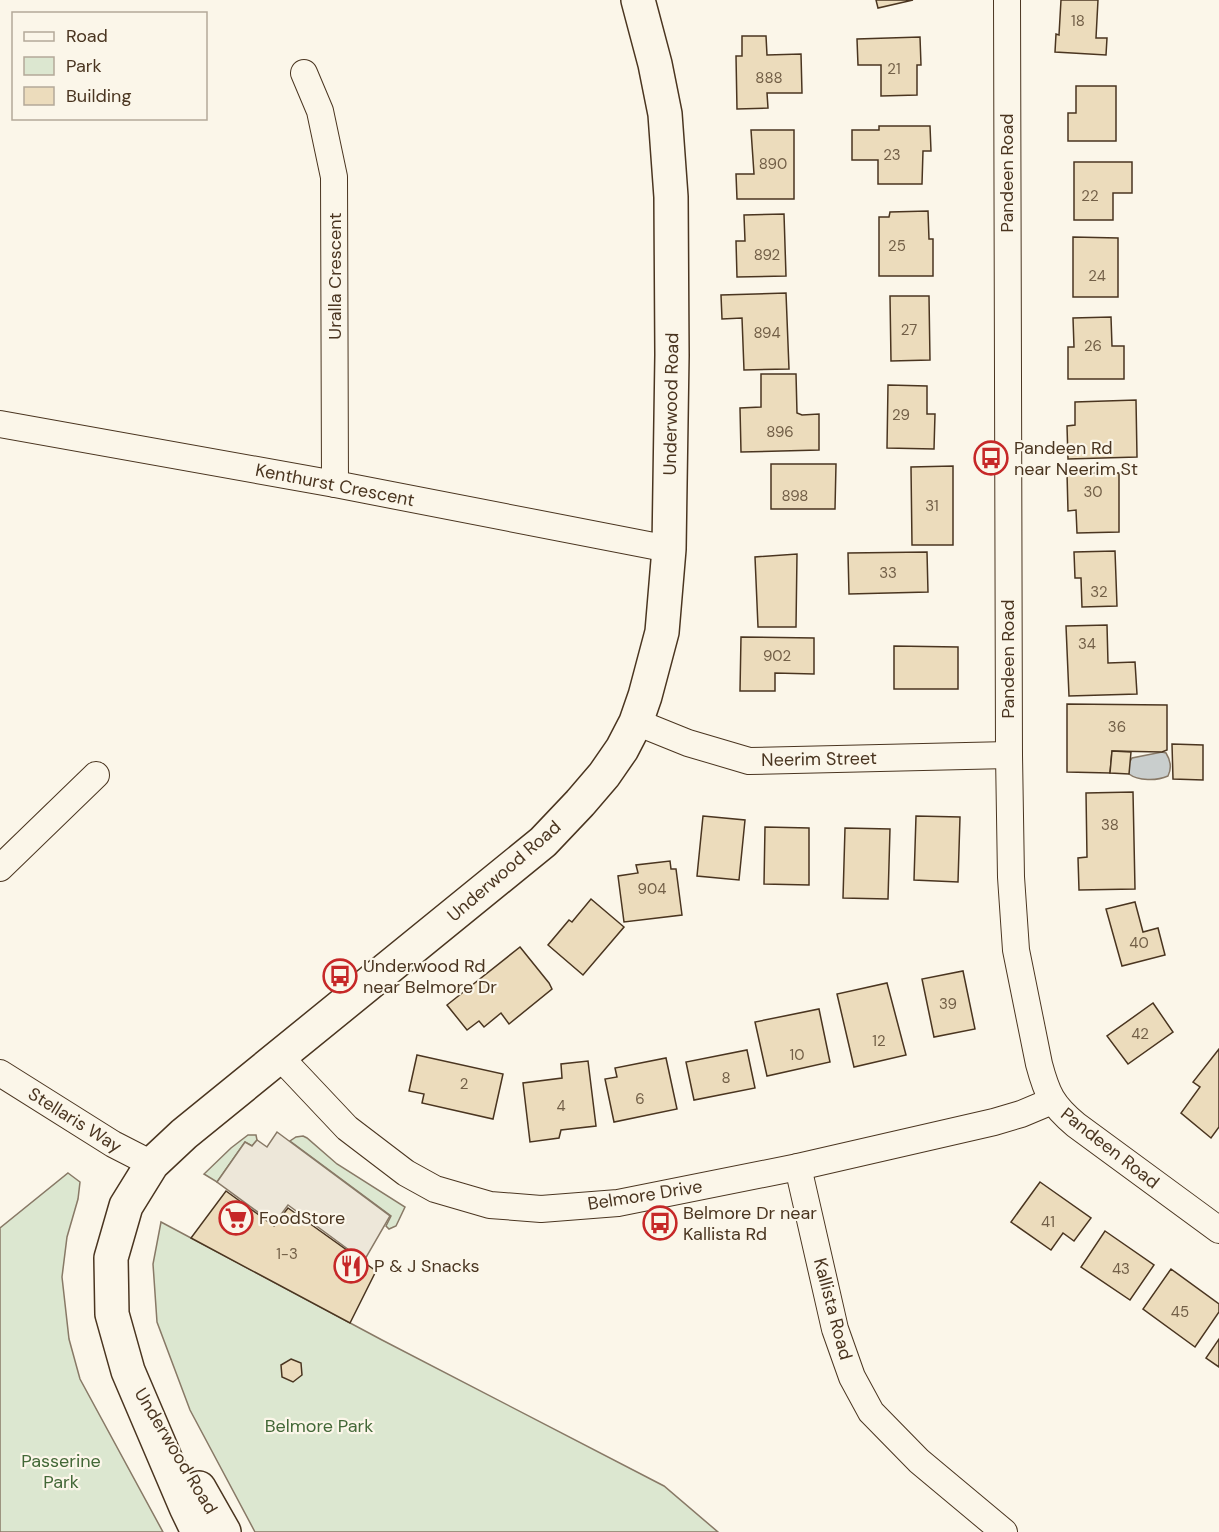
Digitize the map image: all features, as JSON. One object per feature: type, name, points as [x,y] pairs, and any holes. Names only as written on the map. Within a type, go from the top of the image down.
[{"type":"street","name":"Underwood Road","points":[[198,1532],[128,1371],[112,1314],[111,1258],[126,1206],[152,1164],[184,1134],[543,842],[604,775],[636,722],[645,696],[662,632],[669,549],[672,355],[671,197],[665,114],[638,0]]},
{"type":"street","name":"Pandeen Road","points":[[1007,0],[1009,755],[1011,877],[1016,950],[1043,1081],[1052,1101],[1061,1113],[1076,1125],[1219,1230]]},
{"type":"street","name":"Uralla Crescent","points":[[304,73],[320,111],[334,177],[335,484]]},
{"type":"street","name":"Kenthurst Crescent","points":[[0,424],[335,484],[669,549]]},
{"type":"street","name":"Neerim Street","points":[[636,722],[688,743],[749,761],[1009,755]]},
{"type":"street","points":[[0,868],[96,775]]},
{"type":"street","name":"Belmore Drive","points":[[280,1057],[347,1128],[406,1173],[435,1190],[490,1205],[541,1209],[618,1203],[798,1167],[994,1122],[1052,1101]]},
{"type":"street","name":"Stellaris Way","points":[[0,1073],[113,1144],[152,1164]]},
{"type":"street","name":"Kallista Road","points":[[798,1167],[835,1329],[852,1377],[871,1412],[919,1461],[1004,1532]]},
{"type":"street","name":"Underwood Road","points":[[128,1371],[166,1431],[224,1532]]},
{"type":"green space","points":[[248,1135],[256,1135],[257,1140],[252,1146],[245,1142],[217,1182],[204,1174],[231,1148]]},
{"type":"green space","points":[[303,1136],[337,1164],[405,1207],[396,1226],[389,1229],[386,1226],[391,1216],[290,1141]]},
{"type":"green space","name":"Passerine Park","points":[[68,1173],[80,1182],[78,1199],[67,1237],[62,1277],[69,1339],[80,1379],[163,1532],[0,1532],[0,1228]]},
{"type":"green space","name":"Belmore Park","points":[[161,1222],[664,1486],[718,1532],[255,1532],[190,1410],[157,1322],[153,1264]]},
{"type":"shaded area","points":[[1166,753],[1170,762],[1168,776],[1148,780],[1129,774],[1128,765],[1132,758]]},
{"type":"shaded area","points":[[277,1132],[390,1216],[364,1261],[288,1205],[274,1224],[217,1182],[245,1142],[252,1146],[257,1140],[267,1147]]},
{"type":"building","points":[[876,0],[913,0],[878,8]]},
{"type":"building","points":[[1061,0],[1098,0],[1096,38],[1107,38],[1106,55],[1055,52],[1056,34],[1059,35]]},
{"type":"building","points":[[742,36],[766,36],[767,55],[801,54],[802,93],[767,93],[768,108],[737,109],[736,56],[742,56]]},
{"type":"building","points":[[920,37],[921,65],[917,65],[917,95],[881,96],[881,65],[858,65],[857,39]]},
{"type":"building","points":[[1076,86],[1116,86],[1116,141],[1068,141],[1068,113],[1076,113]]},
{"type":"building","points":[[879,126],[930,126],[931,151],[923,151],[922,184],[878,184],[878,160],[852,160],[852,130],[879,130]]},
{"type":"building","points":[[751,130],[794,130],[794,199],[737,199],[736,174],[754,174]]},
{"type":"building","points":[[1074,162],[1132,162],[1132,193],[1113,193],[1113,220],[1074,220]]},
{"type":"building","points":[[928,211],[929,239],[933,239],[933,276],[879,276],[879,217],[889,217],[890,212]]},
{"type":"building","points":[[784,214],[786,276],[737,277],[736,241],[745,241],[744,215]]},
{"type":"building","points":[[1073,237],[1118,238],[1118,297],[1073,297]]},
{"type":"building","points":[[786,293],[789,369],[744,370],[742,318],[722,319],[721,295]]},
{"type":"building","points":[[890,296],[929,296],[930,360],[891,361]]},
{"type":"building","points":[[1111,317],[1112,346],[1124,346],[1124,379],[1068,379],[1068,347],[1074,347],[1073,318]]},
{"type":"building","points":[[761,374],[796,374],[797,413],[819,414],[819,450],[741,452],[740,408],[761,407]]},
{"type":"building","points":[[888,385],[927,386],[927,414],[935,414],[934,449],[887,448]]},
{"type":"building","points":[[1136,400],[1137,457],[1068,459],[1067,426],[1075,425],[1075,402]]},
{"type":"building","points":[[771,464],[836,464],[835,509],[771,509]]},
{"type":"building","points":[[953,466],[953,545],[912,545],[911,467]]},
{"type":"building","points":[[1067,473],[1119,473],[1119,532],[1077,533],[1076,510],[1068,511]]},
{"type":"building","points":[[1115,551],[1117,606],[1082,607],[1081,578],[1075,578],[1074,552]]},
{"type":"building","points":[[927,552],[928,592],[849,594],[848,553]]},
{"type":"building","points":[[797,554],[796,627],[758,627],[755,557]]},
{"type":"building","points":[[1107,625],[1108,663],[1135,662],[1137,694],[1069,696],[1066,626]]},
{"type":"building","points":[[741,637],[814,638],[814,674],[775,673],[775,691],[740,691]]},
{"type":"building","points":[[894,646],[958,647],[958,689],[894,689]]},
{"type":"building","points":[[1067,704],[1167,705],[1167,750],[1162,752],[1112,751],[1110,773],[1067,772]]},
{"type":"building","points":[[1172,744],[1203,745],[1203,780],[1173,779]]},
{"type":"building","points":[[1112,751],[1131,752],[1129,774],[1110,773]]},
{"type":"building","points":[[1133,792],[1135,889],[1079,890],[1078,858],[1087,857],[1086,793]]},
{"type":"building","points":[[703,816],[745,820],[739,880],[697,876]]},
{"type":"building","points":[[916,816],[960,817],[958,882],[914,880]]},
{"type":"building","points":[[765,827],[809,828],[809,885],[764,884]]},
{"type":"building","points":[[845,828],[890,829],[888,899],[843,898]]},
{"type":"building","points":[[670,861],[671,869],[676,869],[682,915],[624,922],[618,876],[638,873],[636,865]]},
{"type":"building","points":[[591,899],[624,927],[583,975],[548,945],[569,920],[572,922]]},
{"type":"building","points":[[1135,902],[1143,932],[1158,928],[1165,955],[1122,966],[1106,909]]},
{"type":"building","points":[[520,947],[552,989],[509,1024],[501,1013],[484,1027],[479,1021],[467,1030],[447,1005]]},
{"type":"building","points":[[963,971],[975,1029],[934,1037],[922,979]]},
{"type":"building","points":[[887,983],[906,1055],[854,1067],[837,994]]},
{"type":"building","points":[[1153,1003],[1173,1032],[1128,1064],[1107,1036]]},
{"type":"building","points":[[819,1009],[830,1062],[767,1076],[755,1022]]},
{"type":"building","points":[[1219,1049],[1219,1127],[1211,1138],[1181,1113],[1200,1087],[1193,1082]]},
{"type":"building","points":[[747,1050],[755,1088],[694,1100],[686,1062]]},
{"type":"building","points":[[417,1055],[503,1074],[493,1119],[422,1103],[424,1094],[409,1091]]},
{"type":"building","points":[[666,1058],[677,1109],[614,1122],[605,1079],[617,1077],[615,1068]]},
{"type":"building","points":[[588,1061],[596,1126],[561,1130],[559,1138],[530,1142],[523,1083],[562,1078],[561,1064]]},
{"type":"building","points":[[1040,1182],[1091,1218],[1074,1241],[1063,1233],[1051,1250],[1011,1222]]},
{"type":"building","points":[[226,1191],[274,1226],[288,1208],[376,1271],[350,1323],[191,1238]]},
{"type":"building","points":[[1105,1231],[1154,1265],[1130,1300],[1081,1267]]},
{"type":"building","points":[[1171,1269],[1219,1304],[1219,1312],[1195,1347],[1143,1309]]},
{"type":"building","points":[[1219,1339],[1219,1367],[1206,1358]]},
{"type":"building","points":[[291,1359],[301,1363],[302,1375],[293,1382],[282,1377],[281,1365]]},
{"type":"place","name":"Pandeen Rd near Neerim St","points":[[991,458]]},
{"type":"place","name":"Underwood Rd near Belmore Dr","points":[[340,976]]},
{"type":"place","name":"FoodStore","points":[[236,1218]]},
{"type":"place","name":"Belmore Dr near Kallista Rd","points":[[660,1223]]},
{"type":"place","name":"P & J Snacks","points":[[351,1266]]}]
